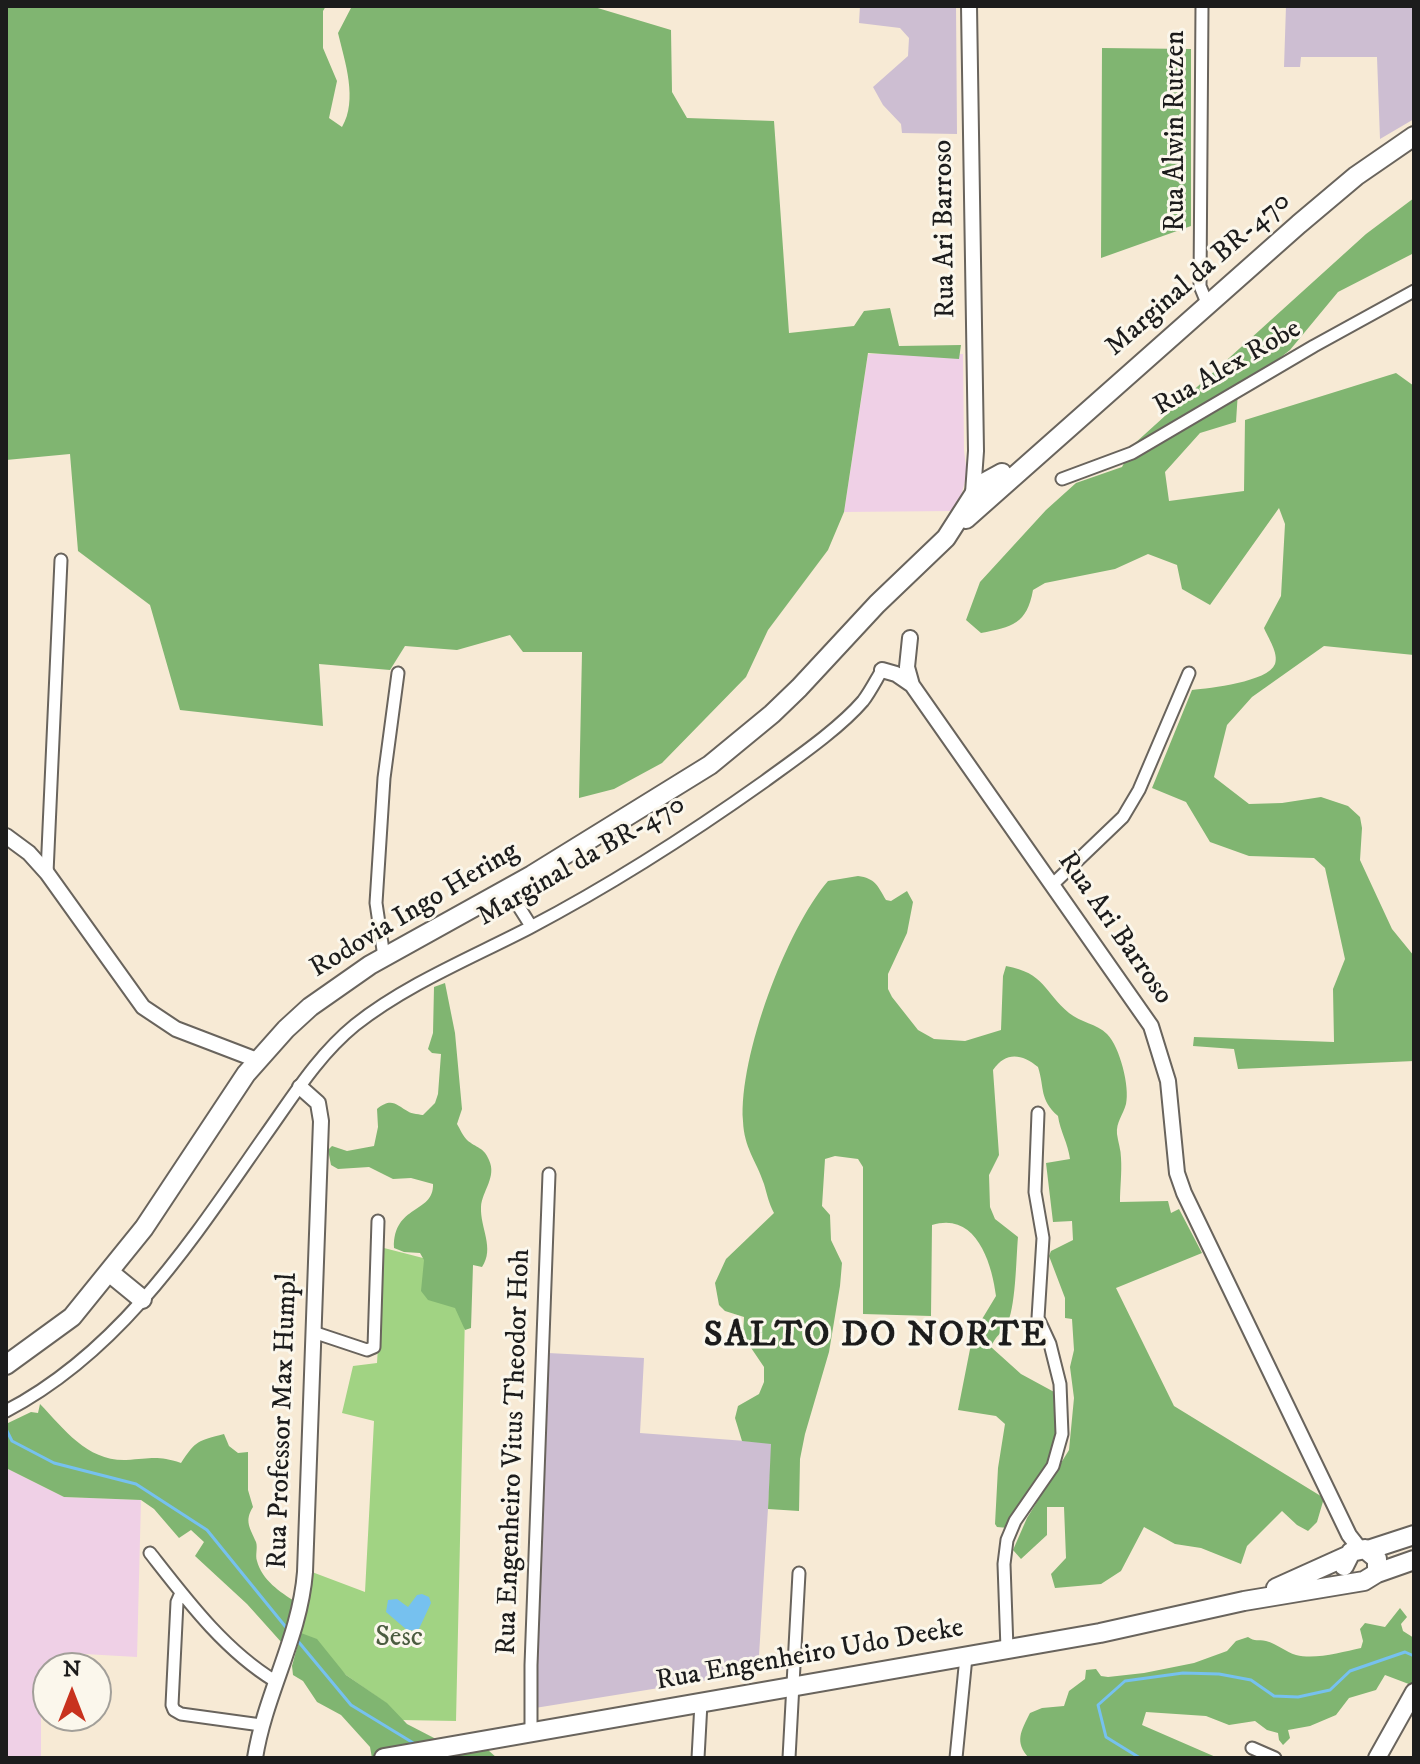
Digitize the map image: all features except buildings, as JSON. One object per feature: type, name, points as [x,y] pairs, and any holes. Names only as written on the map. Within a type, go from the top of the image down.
[{"type":"main road","name":"Marginal da BR-470","points":[[946,538],[1207,303],[1356,176],[1414,136]]},
{"type":"main road","points":[[946,538],[973,494],[990,478],[1002,473]]},
{"type":"main road","name":"Rodovia Ingo Hering","points":[[8,1364],[72,1317],[144,1228],[257,1060],[310,1007],[384,957],[507,888],[710,765],[772,714],[946,538]]},
{"type":"main road","points":[[109,1272],[142,1299]]},
{"type":"main road","name":"Rua Engenheiro Udo Deeke","points":[[1244,1601],[1355,1549],[1414,1535]]},
{"type":"main road","points":[[1382,1571],[1377,1559],[1355,1549],[1344,1566],[1346,1574],[1358,1581],[1368,1580],[1382,1571],[1414,1560]]},
{"type":"main road","points":[[1382,1571],[1414,1575]]},
{"type":"main road","name":"Rua Engenheiro Udo Deeke","points":[[384,1758],[1100,1633],[1244,1601],[1358,1581]]},
{"type":"main road","points":[[1377,1758],[1414,1692]]},
{"type":"street","name":"Rua Ari Barroso","points":[[969,6],[976,451],[973,494]]},
{"type":"street","name":"Rua Alwin Rutzen","points":[[1202,6],[1200,286],[1207,303]]},
{"type":"street","name":"Rua Alex Robe","points":[[1062,479],[1132,453],[1414,291]]},
{"type":"street","points":[[976,451],[986,466],[1002,473]]},
{"type":"street","name":"Marginal da BR-470","points":[[1002,473],[1028,465]]},
{"type":"street","points":[[47,873],[61,560]]},
{"type":"street","points":[[910,638],[907,667],[912,685]]},
{"type":"street","name":"Rua Ari Barroso","points":[[882,670],[896,674],[912,685],[1151,1026],[1168,1081],[1177,1173],[1184,1193],[1355,1549]]},
{"type":"street","name":"Marginal da BR-470","points":[[6,1411],[80,1363],[160,1283],[325,1053],[382,1005],[531,926],[704,825],[806,752],[863,701],[882,670]]},
{"type":"street","points":[[384,957],[376,903],[384,778],[398,673]]},
{"type":"street","points":[[1052,885],[1123,817],[1139,790],[1189,673]]},
{"type":"street","points":[[6,836],[29,853],[47,873],[143,1007],[176,1029],[257,1060]]},
{"type":"street","points":[[507,888],[531,926]]},
{"type":"street","name":"Rua Professor Max Humpl","points":[[255,1758],[261,1725],[299,1613],[305,1572],[321,1121],[318,1103],[300,1087]]},
{"type":"street","points":[[1007,1649],[1004,1564],[1007,1540],[1015,1521],[1053,1466],[1062,1434],[1056,1368],[1038,1318],[1043,1238],[1035,1192],[1038,1113]]},
{"type":"street","name":"Rua Engenheiro Vitus Theodor Hoh","points":[[531,1733],[549,1174]]},
{"type":"street","points":[[313,1332],[367,1350],[374,1347],[378,1221]]},
{"type":"street","points":[[150,1553],[236,1654],[275,1681]]},
{"type":"street","points":[[789,1758],[799,1573]]},
{"type":"street","points":[[181,1593],[177,1602],[174,1710],[181,1714],[261,1725]]},
{"type":"street","points":[[956,1758],[966,1657]]},
{"type":"street","points":[[698,1758],[701,1703]]},
{"type":"street","points":[[1252,1748],[1275,1758]]},
{"type":"shaded area","points":[[860,6],[956,6],[957,134],[902,133],[901,124],[883,105],[873,87],[908,56],[909,38],[900,28],[859,23]]},
{"type":"shaded area","points":[[1286,6],[1414,6],[1414,119],[1380,139],[1377,57],[1301,57],[1300,67],[1284,67]]},
{"type":"shaded area","points":[[868,354],[963,354],[967,474],[959,503],[951,511],[844,512]]},
{"type":"shaded area","points":[[548,1353],[644,1358],[640,1433],[772,1443],[758,1672],[535,1708]]},
{"type":"shaded area","points":[[6,1468],[64,1497],[141,1500],[137,1657],[112,1656],[112,1652],[32,1652],[32,1732],[41,1732],[41,1758],[6,1758]]},
{"type":"green space","points":[[6,6],[326,6],[323,11],[323,48],[337,81],[329,118],[342,127],[350,93],[338,33],[352,6],[591,6],[671,30],[672,92],[687,118],[774,121],[789,333],[854,326],[864,311],[890,308],[899,346],[961,345],[959,359],[868,353],[844,512],[828,550],[768,630],[746,677],[662,763],[614,789],[579,798],[582,652],[523,652],[510,635],[457,650],[405,646],[390,670],[319,664],[323,726],[180,710],[150,605],[78,551],[70,454],[6,460]]},
{"type":"green space","points":[[1102,48],[1191,49],[1191,226],[1101,258]]},
{"type":"green space","points":[[1414,198],[1414,253],[1338,292],[1290,350],[1238,391],[1236,422],[1200,433],[1165,472],[1169,501],[1244,491],[1245,420],[1396,373],[1414,386],[1414,655],[1324,646],[1252,697],[1227,725],[1214,777],[1249,804],[1321,797],[1348,806],[1360,817],[1360,860],[1392,929],[1414,956],[1414,1061],[1238,1069],[1234,1049],[1193,1046],[1194,1037],[1334,1042],[1333,989],[1345,959],[1325,868],[1314,858],[1249,856],[1210,842],[1186,802],[1152,788],[1192,690],[1250,680],[1275,664],[1274,650],[1264,628],[1281,596],[1285,524],[1279,508],[1210,605],[1182,589],[1177,565],[1148,554],[1115,569],[1045,583],[1033,590],[1022,617],[1001,629],[981,633],[966,620],[980,582],[1046,510],[1076,483],[1122,467],[1134,444],[1366,234]]},
{"type":"green space","points":[[858,876],[872,881],[886,900],[891,901],[907,891],[913,902],[907,933],[888,974],[888,989],[918,1030],[934,1039],[965,1041],[1001,1030],[1006,966],[1029,973],[1069,1013],[1103,1031],[1112,1040],[1120,1057],[1127,1088],[1126,1104],[1117,1130],[1121,1152],[1120,1202],[1168,1201],[1171,1213],[1179,1209],[1202,1253],[1116,1288],[1174,1406],[1324,1498],[1317,1522],[1308,1531],[1282,1511],[1247,1546],[1241,1564],[1201,1548],[1175,1544],[1144,1527],[1121,1571],[1101,1584],[1055,1588],[1051,1574],[1066,1558],[1064,1507],[1047,1507],[1047,1535],[1021,1559],[1013,1550],[1027,1518],[1069,1450],[1074,1398],[1070,1367],[1074,1350],[1072,1319],[1065,1318],[1065,1298],[1049,1256],[1051,1251],[1073,1240],[1072,1221],[1053,1222],[1046,1163],[1070,1159],[1069,1153],[1058,1116],[1045,1099],[1038,1067],[1014,1056],[1003,1060],[993,1070],[999,1155],[989,1175],[990,1207],[995,1219],[1018,1237],[1012,1308],[1006,1326],[991,1347],[1021,1374],[1056,1393],[1058,1427],[1047,1467],[1008,1528],[997,1527],[998,1468],[1005,1424],[996,1416],[958,1410],[973,1334],[996,1296],[986,1255],[971,1233],[960,1226],[947,1223],[932,1225],[931,1316],[863,1314],[863,1167],[858,1159],[835,1156],[825,1159],[822,1206],[830,1215],[831,1240],[842,1263],[840,1286],[829,1352],[800,1459],[799,1511],[768,1509],[771,1444],[742,1441],[735,1418],[738,1406],[759,1394],[764,1382],[764,1367],[743,1336],[744,1317],[725,1311],[719,1305],[715,1283],[726,1259],[774,1213],[748,1146],[743,1121],[749,1063],[768,995],[796,930],[828,881]]},
{"type":"green space","points":[[445,983],[455,1033],[462,1109],[457,1124],[467,1140],[485,1153],[491,1166],[481,1207],[487,1245],[486,1260],[482,1267],[473,1265],[471,1328],[465,1330],[455,1308],[428,1300],[421,1291],[424,1260],[420,1253],[394,1248],[395,1234],[400,1224],[432,1194],[433,1184],[411,1178],[393,1179],[369,1167],[338,1169],[331,1165],[328,1150],[332,1146],[347,1151],[374,1146],[378,1127],[377,1109],[386,1103],[394,1103],[423,1115],[435,1103],[441,1054],[428,1049],[433,1033],[434,987]]},
{"type":"green space","name":"Sesc","points":[[384,1248],[466,1269],[456,1721],[401,1720],[386,1703],[346,1675],[301,1633],[312,1572],[365,1592],[374,1421],[342,1413],[353,1366],[377,1363]]},
{"type":"green space","points":[[40,1404],[88,1450],[112,1459],[159,1458],[181,1463],[198,1442],[224,1434],[229,1446],[238,1453],[248,1452],[248,1490],[253,1507],[248,1521],[257,1544],[259,1568],[267,1580],[296,1602],[282,1643],[247,1604],[195,1556],[204,1542],[191,1530],[179,1538],[154,1509],[141,1500],[64,1497],[6,1468],[6,1424],[31,1412],[38,1413]]},
{"type":"green space","points":[[1400,1608],[1407,1617],[1401,1624],[1403,1631],[1414,1638],[1414,1686],[1385,1675],[1376,1690],[1349,1698],[1336,1715],[1310,1726],[1288,1730],[1290,1738],[1283,1745],[1278,1733],[1267,1730],[1255,1721],[1229,1725],[1206,1716],[1146,1712],[1142,1725],[1218,1758],[1029,1758],[1022,1747],[1022,1731],[1030,1713],[1042,1708],[1064,1706],[1069,1691],[1085,1679],[1086,1670],[1096,1669],[1101,1676],[1108,1677],[1194,1663],[1227,1651],[1236,1641],[1248,1637],[1270,1642],[1296,1655],[1312,1657],[1337,1653],[1361,1648],[1360,1629],[1365,1623],[1385,1627]]},
{"type":"green space","points":[[301,1633],[317,1639],[346,1675],[387,1703],[407,1724],[463,1753],[488,1750],[497,1758],[372,1758],[370,1747],[341,1715],[317,1702],[303,1681],[293,1675],[292,1666]]},
{"type":"water","points":[[417,1595],[429,1597],[431,1603],[418,1631],[407,1630],[386,1612],[388,1600],[397,1599],[408,1607]]},
{"type":"waterway","points":[[6,1429],[12,1441],[54,1463],[136,1484],[207,1530],[289,1631]]},
{"type":"waterway","points":[[297,1640],[351,1705],[415,1744]]},
{"type":"waterway","points":[[1140,1758],[1106,1737],[1098,1705],[1125,1681],[1183,1673],[1219,1674],[1251,1680],[1274,1696],[1298,1697],[1330,1690],[1350,1671],[1405,1652],[1414,1656]]},
{"type":"district","name":"SALTO DO NORTE","points":[[876,1338]]}]
